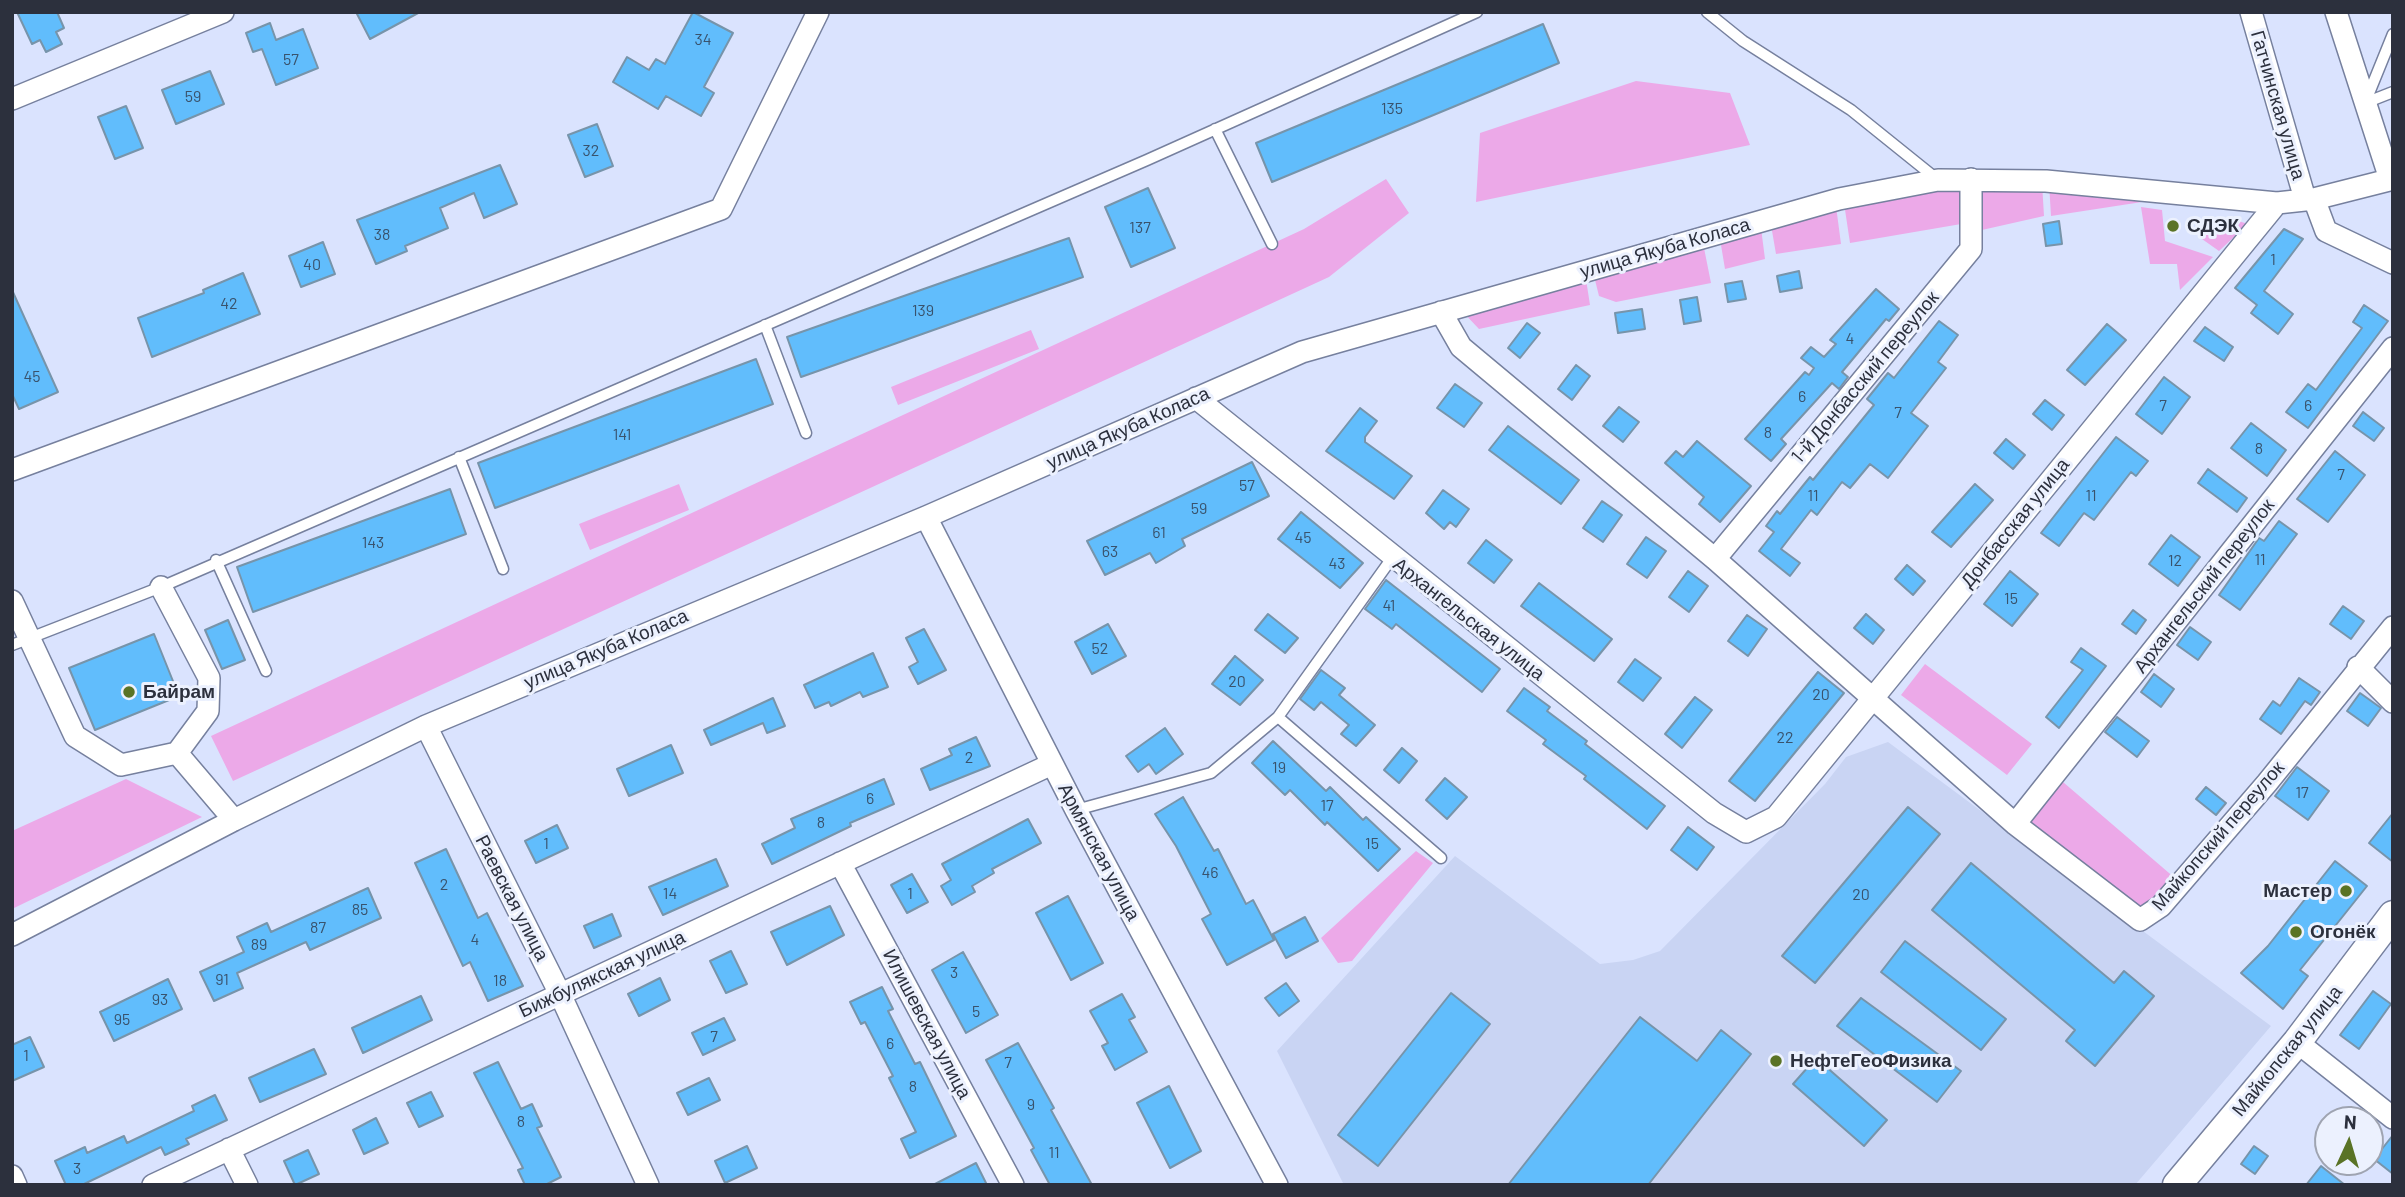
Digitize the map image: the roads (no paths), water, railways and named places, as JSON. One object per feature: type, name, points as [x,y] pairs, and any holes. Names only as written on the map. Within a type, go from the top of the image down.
[{"type":"street","points":[[12,99],[223,12]]},
{"type":"street","points":[[12,470],[721,209],[818,12]]},
{"type":"street","name":"Гатчинская улица","points":[[2251,12],[2310,199]]},
{"type":"street","points":[[2336,12],[2391,179]]},
{"type":"street","name":"1-й Донбасский переулок","points":[[1715,559],[1971,249],[1971,179]]},
{"type":"street","name":"улица Якуба Коласа","points":[[12,935],[234,820],[426,726],[926,517],[1302,352],[1839,199],[1938,180],[2046,181],[2277,203],[2310,199],[2391,179]]},
{"type":"street","points":[[2310,199],[2326,231],[2393,263]]},
{"type":"street","name":"Донбасская улица","points":[[1746,832],[1776,817],[2277,203]]},
{"type":"street","points":[[1441,312],[1461,347],[1715,559],[2015,824]]},
{"type":"street","name":"Архангельский переулок","points":[[2015,824],[2393,348]]},
{"type":"street","name":"Архангельская улица","points":[[1196,398],[1392,558],[1714,813],[1746,832]]},
{"type":"street","name":"Армянская улица","points":[[926,517],[1076,810],[1277,1185]]},
{"type":"street","points":[[12,601],[21,641],[75,736],[121,765],[177,753],[208,711],[209,678],[160,587]]},
{"type":"street","name":"Майкопский переулок","points":[[2015,824],[2140,920],[2161,906],[2267,783],[2393,627]]},
{"type":"street","points":[[2358,667],[2393,702]]},
{"type":"street","name":"Раевская улица","points":[[426,726],[560,994],[648,1185]]},
{"type":"street","points":[[177,753],[234,820]]},
{"type":"street","name":"Бижбулякская улица","points":[[153,1185],[1052,764]]},
{"type":"street","name":"Илишевская улица","points":[[840,863],[1013,1185]]},
{"type":"street","name":"Майкопская улица","points":[[2177,1185],[2297,1042],[2393,915]]},
{"type":"street","points":[[2297,1042],[2393,1118]]},
{"type":"street","points":[[229,1149],[247,1185]]},
{"type":"street","points":[[12,1177],[16,1185]]},
{"type":"lane","points":[[21,641],[160,587],[1215,130],[1477,12]]},
{"type":"lane","points":[[1707,12],[1743,41],[1850,110],[1938,180]]},
{"type":"lane","points":[[2365,103],[2393,34]]},
{"type":"lane","points":[[2365,103],[2393,92]]},
{"type":"lane","points":[[1215,130],[1272,244]]},
{"type":"lane","points":[[765,325],[806,433]]},
{"type":"lane","points":[[459,457],[503,569]]},
{"type":"lane","points":[[1076,810],[1211,773],[1278,717],[1392,558]]},
{"type":"lane","points":[[216,561],[266,671]]},
{"type":"lane","points":[[1278,717],[1441,858]]},
{"type":"place","name":"СДЭК","points":[[2173,226]]},
{"type":"place","name":"Байрам","points":[[129,692]]},
{"type":"place","name":"Мастер","points":[[2346,891]]},
{"type":"place","name":"Огонёк","points":[[2296,932]]},
{"type":"place","name":"НефтеГеоФизика","points":[[1776,1061]]}]
